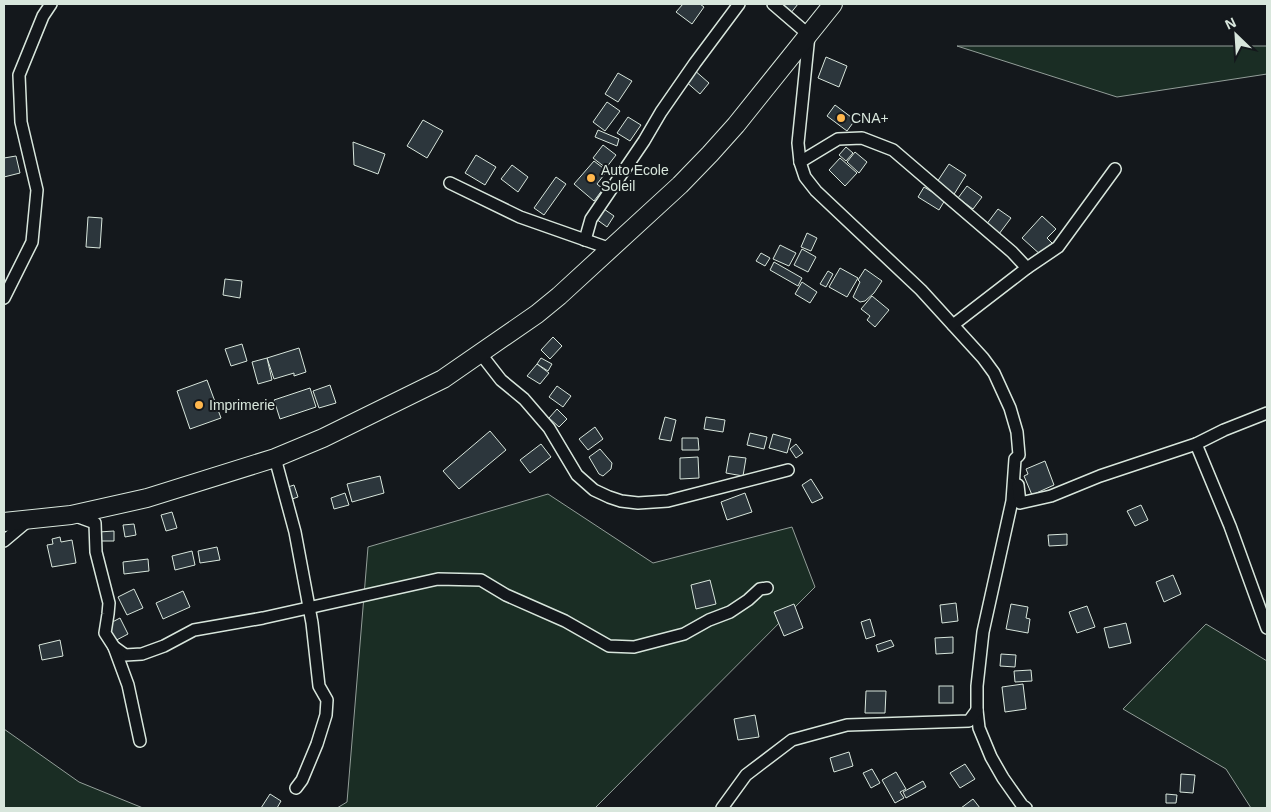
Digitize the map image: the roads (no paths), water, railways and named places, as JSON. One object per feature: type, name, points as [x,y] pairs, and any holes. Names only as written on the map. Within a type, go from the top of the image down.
[{"type":"highway","points":[[4,522],[71,515],[147,498],[275,458],[324,438],[443,379],[537,314],[576,281],[680,185],[736,125],[832,4]]},
{"type":"street","points":[[4,298],[32,242],[37,190],[21,122],[18,75],[43,16],[52,4]]},
{"type":"street","points":[[585,240],[591,219],[684,79],[739,4]]},
{"type":"street","points":[[773,4],[809,35],[798,143],[800,162],[805,177],[816,191],[921,290],[983,358],[994,373],[1010,408],[1017,432],[1019,455],[1015,458],[1012,501],[983,632],[978,668],[977,710],[979,728],[991,757],[1003,778],[1026,808]]},
{"type":"street","points":[[800,162],[838,139],[862,138],[893,150],[1012,252],[1026,268]]},
{"type":"street","points":[[953,325],[1026,268],[1058,247],[1115,169]]},
{"type":"street","points":[[450,184],[520,218],[611,249]]},
{"type":"street","points":[[480,354],[501,380],[524,399],[549,428],[577,475],[594,490],[608,497],[638,503],[668,501],[788,470]]},
{"type":"street","points":[[1015,458],[1020,503],[1052,496],[1100,476],[1196,444],[1224,430],[1267,413]]},
{"type":"street","points":[[1196,444],[1230,526],[1267,628]]},
{"type":"street","points":[[275,458],[295,532],[312,623],[319,686],[327,700],[326,715],[317,744],[302,780],[296,788]]},
{"type":"street","points":[[71,515],[95,523],[96,552],[109,603],[105,633],[114,647],[128,686],[140,741]]},
{"type":"street","points":[[4,541],[30,519]]},
{"type":"street","points":[[114,647],[126,655],[142,654],[164,646],[194,630],[245,622],[438,579],[481,580],[506,595],[565,621],[609,646],[634,648],[684,634],[708,620],[730,612],[760,589],[767,588]]},
{"type":"street","points":[[722,808],[746,775],[792,740],[847,725],[969,720],[977,710]]},
{"type":"place","name":"CNA+","points":[[841,118]]},
{"type":"place","name":"Auto Ecole Soleil","points":[[591,178]]},
{"type":"place","name":"Imprimerie","points":[[199,405]]}]
